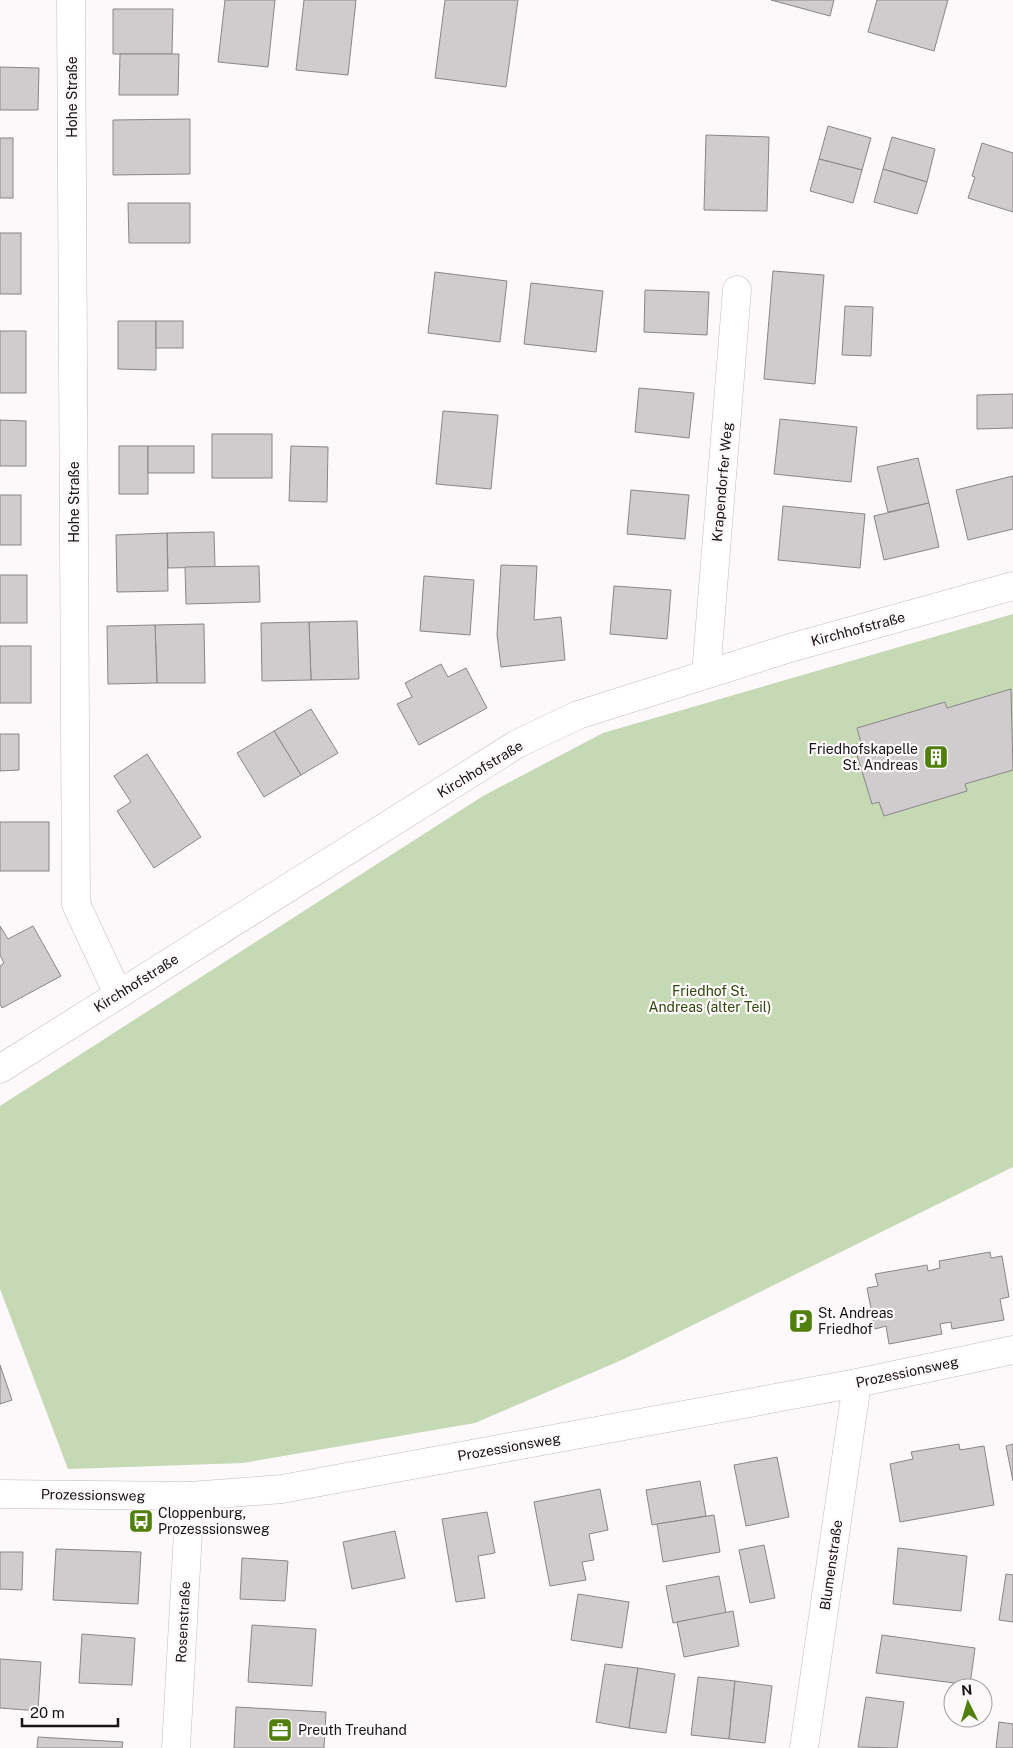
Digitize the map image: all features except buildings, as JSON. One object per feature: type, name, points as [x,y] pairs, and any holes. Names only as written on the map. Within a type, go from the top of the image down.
[{"type":"street","name":"Hohe Straße","points":[[71,0],[76,904],[118,994]]},
{"type":"street","name":"Krapendorfer Weg","points":[[706,674],[737,290]]},
{"type":"street","name":"Kirchhofstraße","points":[[0,1069],[517,744],[578,715],[706,674],[790,648],[1013,586]]},
{"type":"street","name":"Prozessionsweg","points":[[0,1494],[190,1496],[282,1489],[857,1383],[1013,1350]]},
{"type":"street","name":"Blumenstraße","points":[[804,1748],[857,1383]]},
{"type":"street","name":"Rosenstraße","points":[[176,1748],[190,1496]]},
{"type":"green space","name":"Friedhof St. Andreas (alter Teil)","points":[[1013,614],[1013,1167],[624,1359],[475,1423],[243,1463],[68,1469],[0,1289],[0,1106],[483,796],[603,733]]},
{"type":"place","name":"Friedhofskapelle St. Andreas","points":[[936,757]]},
{"type":"place","name":"St. Andreas Friedhof","points":[[801,1321]]},
{"type":"place","name":"Cloppenburg, Prozesssionsweg","points":[[141,1521]]},
{"type":"place","name":"Preuth Treuhand","points":[[280,1730]]}]
